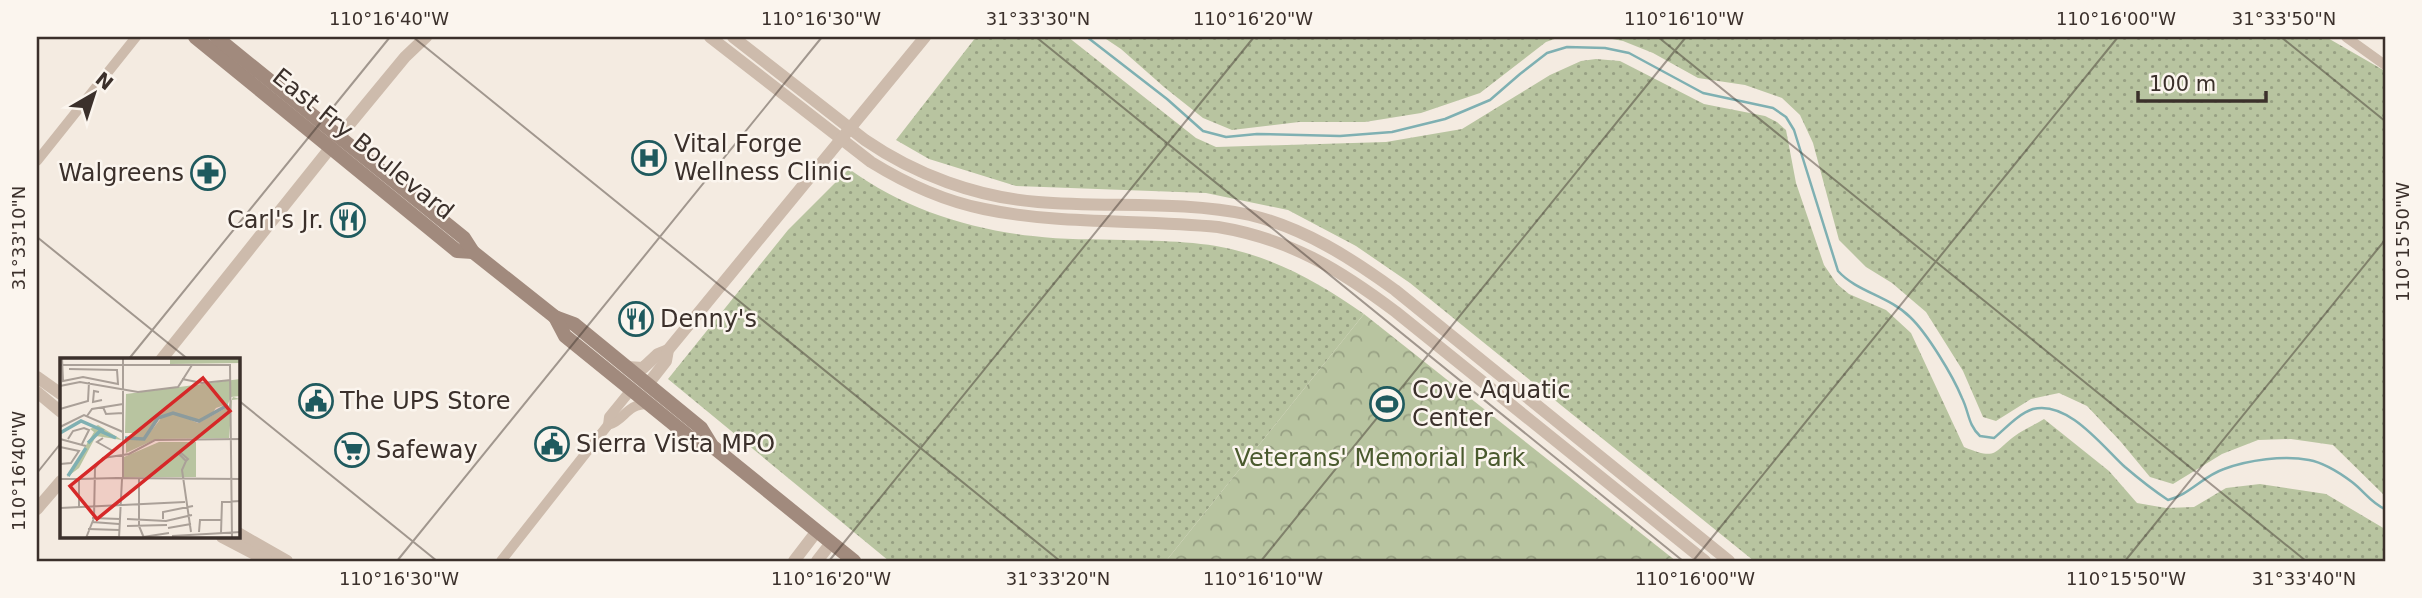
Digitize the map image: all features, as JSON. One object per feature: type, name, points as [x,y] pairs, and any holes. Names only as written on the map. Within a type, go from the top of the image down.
[{"type":"main road","name":"East Fry Boulevard","points":[[195,37],[335,142]]},
{"type":"main road","name":"East Fry Boulevard","points":[[216,37],[457,251],[473,252],[555,317],[574,324],[701,428],[712,446],[854,561]]},
{"type":"main road","name":"East Fry Boulevard","points":[[555,317],[565,336],[692,439],[712,446]]},
{"type":"street","points":[[37,161],[136,37]]},
{"type":"street","points":[[163,358],[335,142],[405,57],[426,37]]},
{"type":"street","points":[[710,37],[846,134],[911,168],[990,195],[1037,202],[1198,207],[1278,224],[1318,241],[1359,264],[1395,290],[1729,561]]},
{"type":"street","points":[[648,384],[666,360],[668,350],[925,37]]},
{"type":"street","points":[[2346,37],[2385,65]]},
{"type":"street","points":[[736,38],[846,134],[870,162],[893,176],[938,195],[981,209],[1018,215],[1218,227],[1244,231],[1286,244],[1312,256],[1351,278],[1396,312],[1705,561]]},
{"type":"street","points":[[627,367],[643,368],[658,354],[668,350]]},
{"type":"street","points":[[37,377],[60,393]]},
{"type":"street","points":[[501,561],[608,425],[609,417],[631,390]]},
{"type":"street","points":[[37,392],[60,411]]},
{"type":"street","points":[[608,425],[617,423],[628,408],[637,404],[648,404]]},
{"type":"street","points":[[37,509],[60,482]]},
{"type":"street","points":[[794,561],[817,531]]},
{"type":"street","points":[[240,534],[287,561]]},
{"type":"street","points":[[224,538],[268,561]]},
{"type":"street","points":[[817,561],[831,542]]},
{"type":"green space","points":[[976,37],[1068,37],[1196,138],[1216,147],[1386,142],[1462,129],[1550,75],[1581,61],[1620,61],[1704,104],[1765,116],[1786,130],[1796,183],[1824,265],[1837,284],[1849,294],[1886,310],[1911,333],[1964,447],[1990,454],[2044,419],[2109,471],[2137,503],[2166,508],[2194,507],[2226,488],[2260,484],[2326,494],[2385,529],[2385,561],[1754,561],[1410,283],[1356,246],[1288,210],[1206,193],[1016,186],[929,159],[896,140]]},
{"type":"green space","points":[[1103,37],[1560,37],[1546,42],[1480,93],[1421,113],[1365,122],[1299,122],[1232,130],[1203,118]]},
{"type":"green space","points":[[1602,37],[2326,37],[2385,71],[2385,496],[2333,445],[2291,439],[2258,440],[2222,454],[2173,484],[2150,477],[2087,406],[2059,393],[2031,399],[1996,421],[1983,417],[1963,371],[1926,312],[1892,283],[1866,267],[1839,240],[1813,143],[1800,115],[1782,98],[1745,85],[1698,78],[1653,53],[1623,41]]},
{"type":"green space","points":[[849,169],[891,195],[937,214],[984,228],[1056,238],[1185,242],[1246,253],[1278,264],[1308,279],[1364,314],[1166,561],[889,561],[668,379],[788,230]]},
{"type":"green space","name":"Veterans' Memorial Park","points":[[1364,314],[1676,561],[1166,561]]},
{"type":"green space","points":[[1536,550],[1587,555],[1600,561],[1537,561]]},
{"type":"waterway","points":[[1087,37],[1167,99],[1203,131],[1226,137],[1257,134],[1340,136],[1392,132],[1445,119],[1490,100],[1547,53],[1567,47],[1605,48],[1629,53],[1703,93],[1773,108],[1786,117],[1794,130],[1838,271],[1854,284],[1902,310],[1917,324],[1946,367],[1973,427],[1980,436],[1994,438],[2022,414],[2033,409],[2046,408],[2059,411],[2084,427],[2125,467],[2168,500],[2176,498],[2224,469],[2255,461],[2289,458],[2315,461],[2332,469],[2385,509]]},
{"type":"place","name":"Vital Forge Wellness Clinic","points":[[649,158]]},
{"type":"place","name":"Walgreens","points":[[208,173]]},
{"type":"place","name":"Carl's Jr.","points":[[348,220]]},
{"type":"place","name":"Denny's","points":[[636,319]]},
{"type":"place","name":"The UPS Store","points":[[316,401]]},
{"type":"place","name":"Cove Aquatic Center","points":[[1387,404]]},
{"type":"place","name":"Sierra Vista MPO","points":[[552,444]]},
{"type":"place","name":"Safeway","points":[[352,450]]}]
